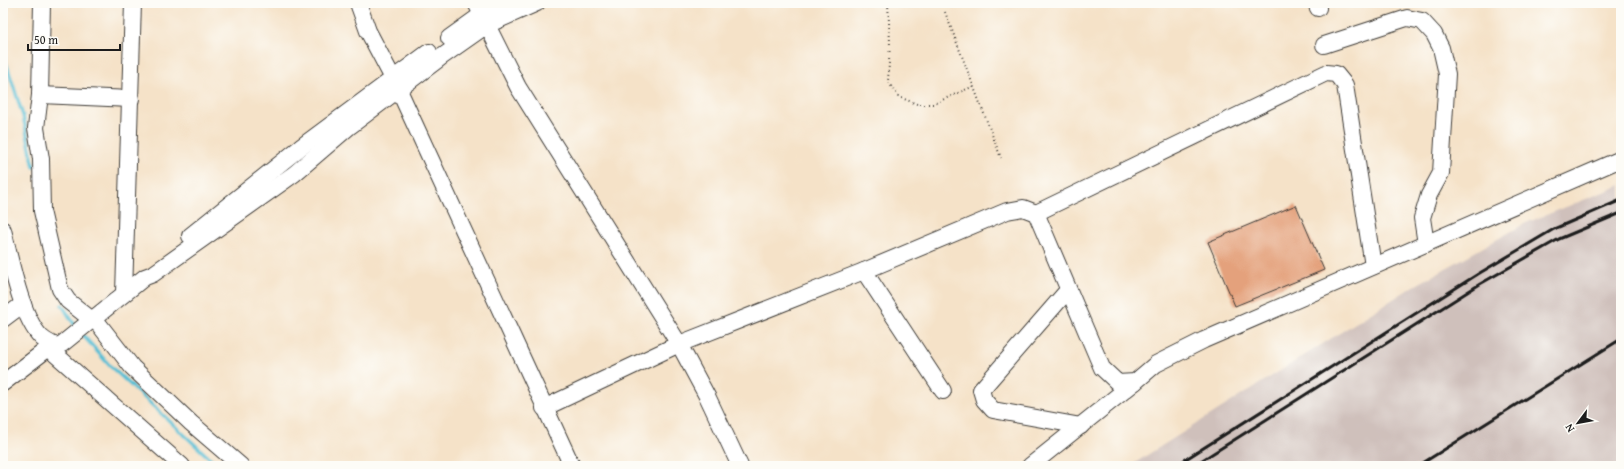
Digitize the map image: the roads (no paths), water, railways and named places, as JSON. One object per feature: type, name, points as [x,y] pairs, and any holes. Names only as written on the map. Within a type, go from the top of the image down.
[{"type":"street","points":[[42,3],[40,95],[36,128],[41,159],[42,211],[60,289],[68,301],[92,320],[132,367],[191,423],[241,466]]},
{"type":"street","points":[[124,293],[133,3]]},
{"type":"street","points":[[358,3],[368,31],[396,83],[544,408],[572,466]]},
{"type":"street","points":[[3,395],[45,365],[56,350],[73,335],[146,277],[149,268],[161,258],[301,147],[396,83],[481,14],[504,3]]},
{"type":"street","points":[[481,14],[537,3]]},
{"type":"street","points":[[481,14],[518,87],[679,344],[708,398],[740,466]]},
{"type":"street","points":[[1324,45],[1407,18],[1422,21],[1434,34],[1441,48],[1447,74],[1441,173],[1429,195],[1422,218],[1426,244]]},
{"type":"street","points":[[1036,213],[1326,73],[1336,74],[1345,85],[1373,266]]},
{"type":"street","points":[[40,95],[131,99]]},
{"type":"street","points":[[1030,466],[1156,364],[1204,340],[1621,159]]},
{"type":"street","points":[[544,408],[679,344],[864,271],[1007,211],[1023,208],[1036,213],[1102,368],[1118,383],[1135,382]]},
{"type":"street","points":[[4,237],[23,304],[41,338],[182,466]]},
{"type":"street","points":[[864,271],[943,391]]},
{"type":"street","points":[[1068,290],[981,390],[984,400],[993,410],[1081,426]]},
{"type":"street","points":[[3,319],[23,304]]},
{"type":"street","points":[[3,383],[46,350],[56,350]]},
{"type":"waterway","points":[[3,53],[23,116],[34,167]]},
{"type":"waterway","points":[[62,305],[76,327]]},
{"type":"waterway","points":[[81,333],[110,366],[205,454],[220,466]]},
{"type":"railway","points":[[1175,466],[1478,274],[1554,229],[1621,200]]},
{"type":"railway","points":[[1193,466],[1480,284],[1559,239],[1621,213]]},
{"type":"railway","points":[[1418,466],[1621,339]]}]
